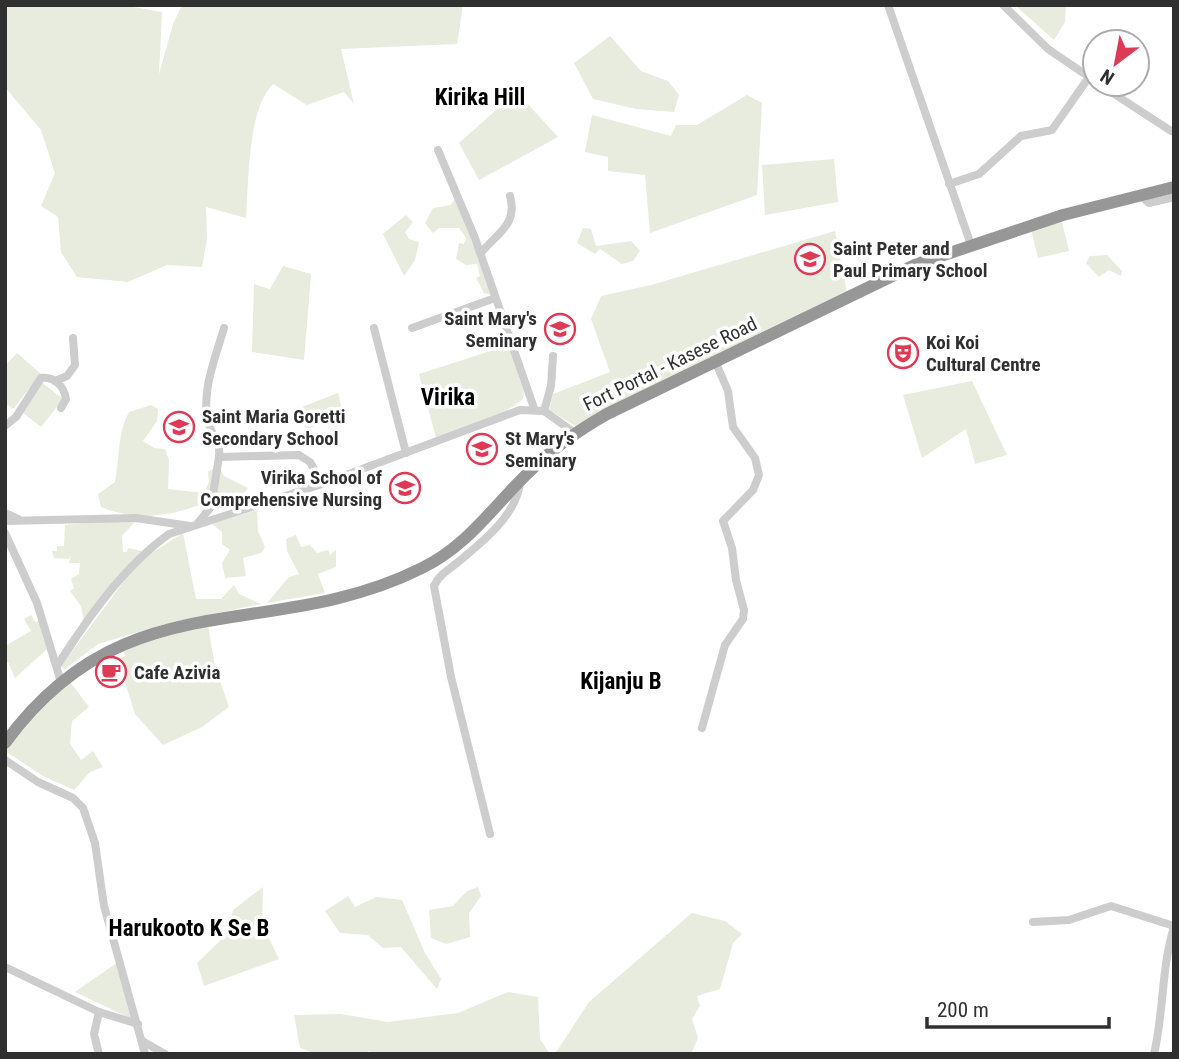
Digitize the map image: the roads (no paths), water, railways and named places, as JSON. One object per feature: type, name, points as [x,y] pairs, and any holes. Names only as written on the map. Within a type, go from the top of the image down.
[{"type":"highway","name":"Fort Portal - Kasese Road","points":[[5,743],[32,708],[61,682],[105,652],[159,630],[337,597],[399,579],[423,568],[463,542],[521,480],[575,433],[607,414],[917,264],[1063,215],[1174,187]]},
{"type":"street","points":[[888,5],[971,245]]},
{"type":"street","points":[[1003,5],[1048,49],[1081,72]]},
{"type":"street","points":[[949,184],[979,174],[1021,136],[1052,130],[1081,96]]},
{"type":"street","points":[[1120,98],[1171,131]]},
{"type":"street","points":[[438,150],[481,253],[534,408]]},
{"type":"street","points":[[481,253],[508,226],[512,210],[510,196]]},
{"type":"street","points":[[1141,196],[1149,203],[1174,197]]},
{"type":"street","points":[[412,328],[495,299]]},
{"type":"street","points":[[194,525],[211,507],[219,457],[220,443],[208,423],[207,405],[213,365],[224,328]]},
{"type":"street","points":[[374,328],[406,453]]},
{"type":"street","points":[[55,381],[72,372],[75,365],[73,338]]},
{"type":"street","points":[[544,411],[551,386],[553,356]]},
{"type":"street","points":[[702,728],[725,645],[743,619],[744,610],[736,580],[732,548],[723,521],[754,489],[759,475],[755,458],[733,427],[728,391],[716,363]]},
{"type":"street","points":[[5,426],[16,417],[38,380],[44,377],[55,381],[65,393],[66,399],[61,408]]},
{"type":"street","points":[[57,666],[124,574],[149,548],[169,534],[322,484],[520,410],[534,408],[544,411],[575,433]]},
{"type":"street","points":[[219,457],[299,455],[310,462],[322,484]]},
{"type":"street","points":[[490,834],[451,677],[434,586],[443,573],[485,538],[515,504],[521,480]]},
{"type":"street","points":[[211,507],[220,516]]},
{"type":"street","points":[[5,513],[18,519]]},
{"type":"street","points":[[61,682],[37,603],[6,534],[5,522],[18,519],[59,522],[136,518],[194,525]]},
{"type":"street","points":[[5,760],[38,782],[73,798],[83,808],[95,843],[108,920],[145,1054]]},
{"type":"street","points":[[1033,922],[1069,920],[1111,906],[1174,926],[1165,957],[1160,1029],[1154,1054]]},
{"type":"street","points":[[5,968],[99,1012],[138,1024]]},
{"type":"street","points":[[99,1012],[94,1034],[99,1054]]},
{"type":"street","points":[[142,1041],[166,1054]]},
{"type":"place","name":"Saint Peter and Paul Primary School","points":[[810,259]]},
{"type":"place","name":"Saint Mary's Seminary","points":[[560,329]]},
{"type":"place","name":"Koi Koi Cultural Centre","points":[[903,353]]},
{"type":"place","name":"Saint Maria Goretti Secondary School","points":[[179,427]]},
{"type":"place","name":"St Mary's Seminary","points":[[482,449]]},
{"type":"place","name":"Virika School of Comprehensive Nursing","points":[[405,488]]},
{"type":"place","name":"Cafe Azivia","points":[[111,672]]},
{"type":"district","name":"Kirika Hill","points":[[480,97]]},
{"type":"district","name":"Virika","points":[[448,397]]},
{"type":"district","name":"Kijanju B","points":[[621,681]]},
{"type":"district","name":"Harukooto K Se B","points":[[189,928]]}]
